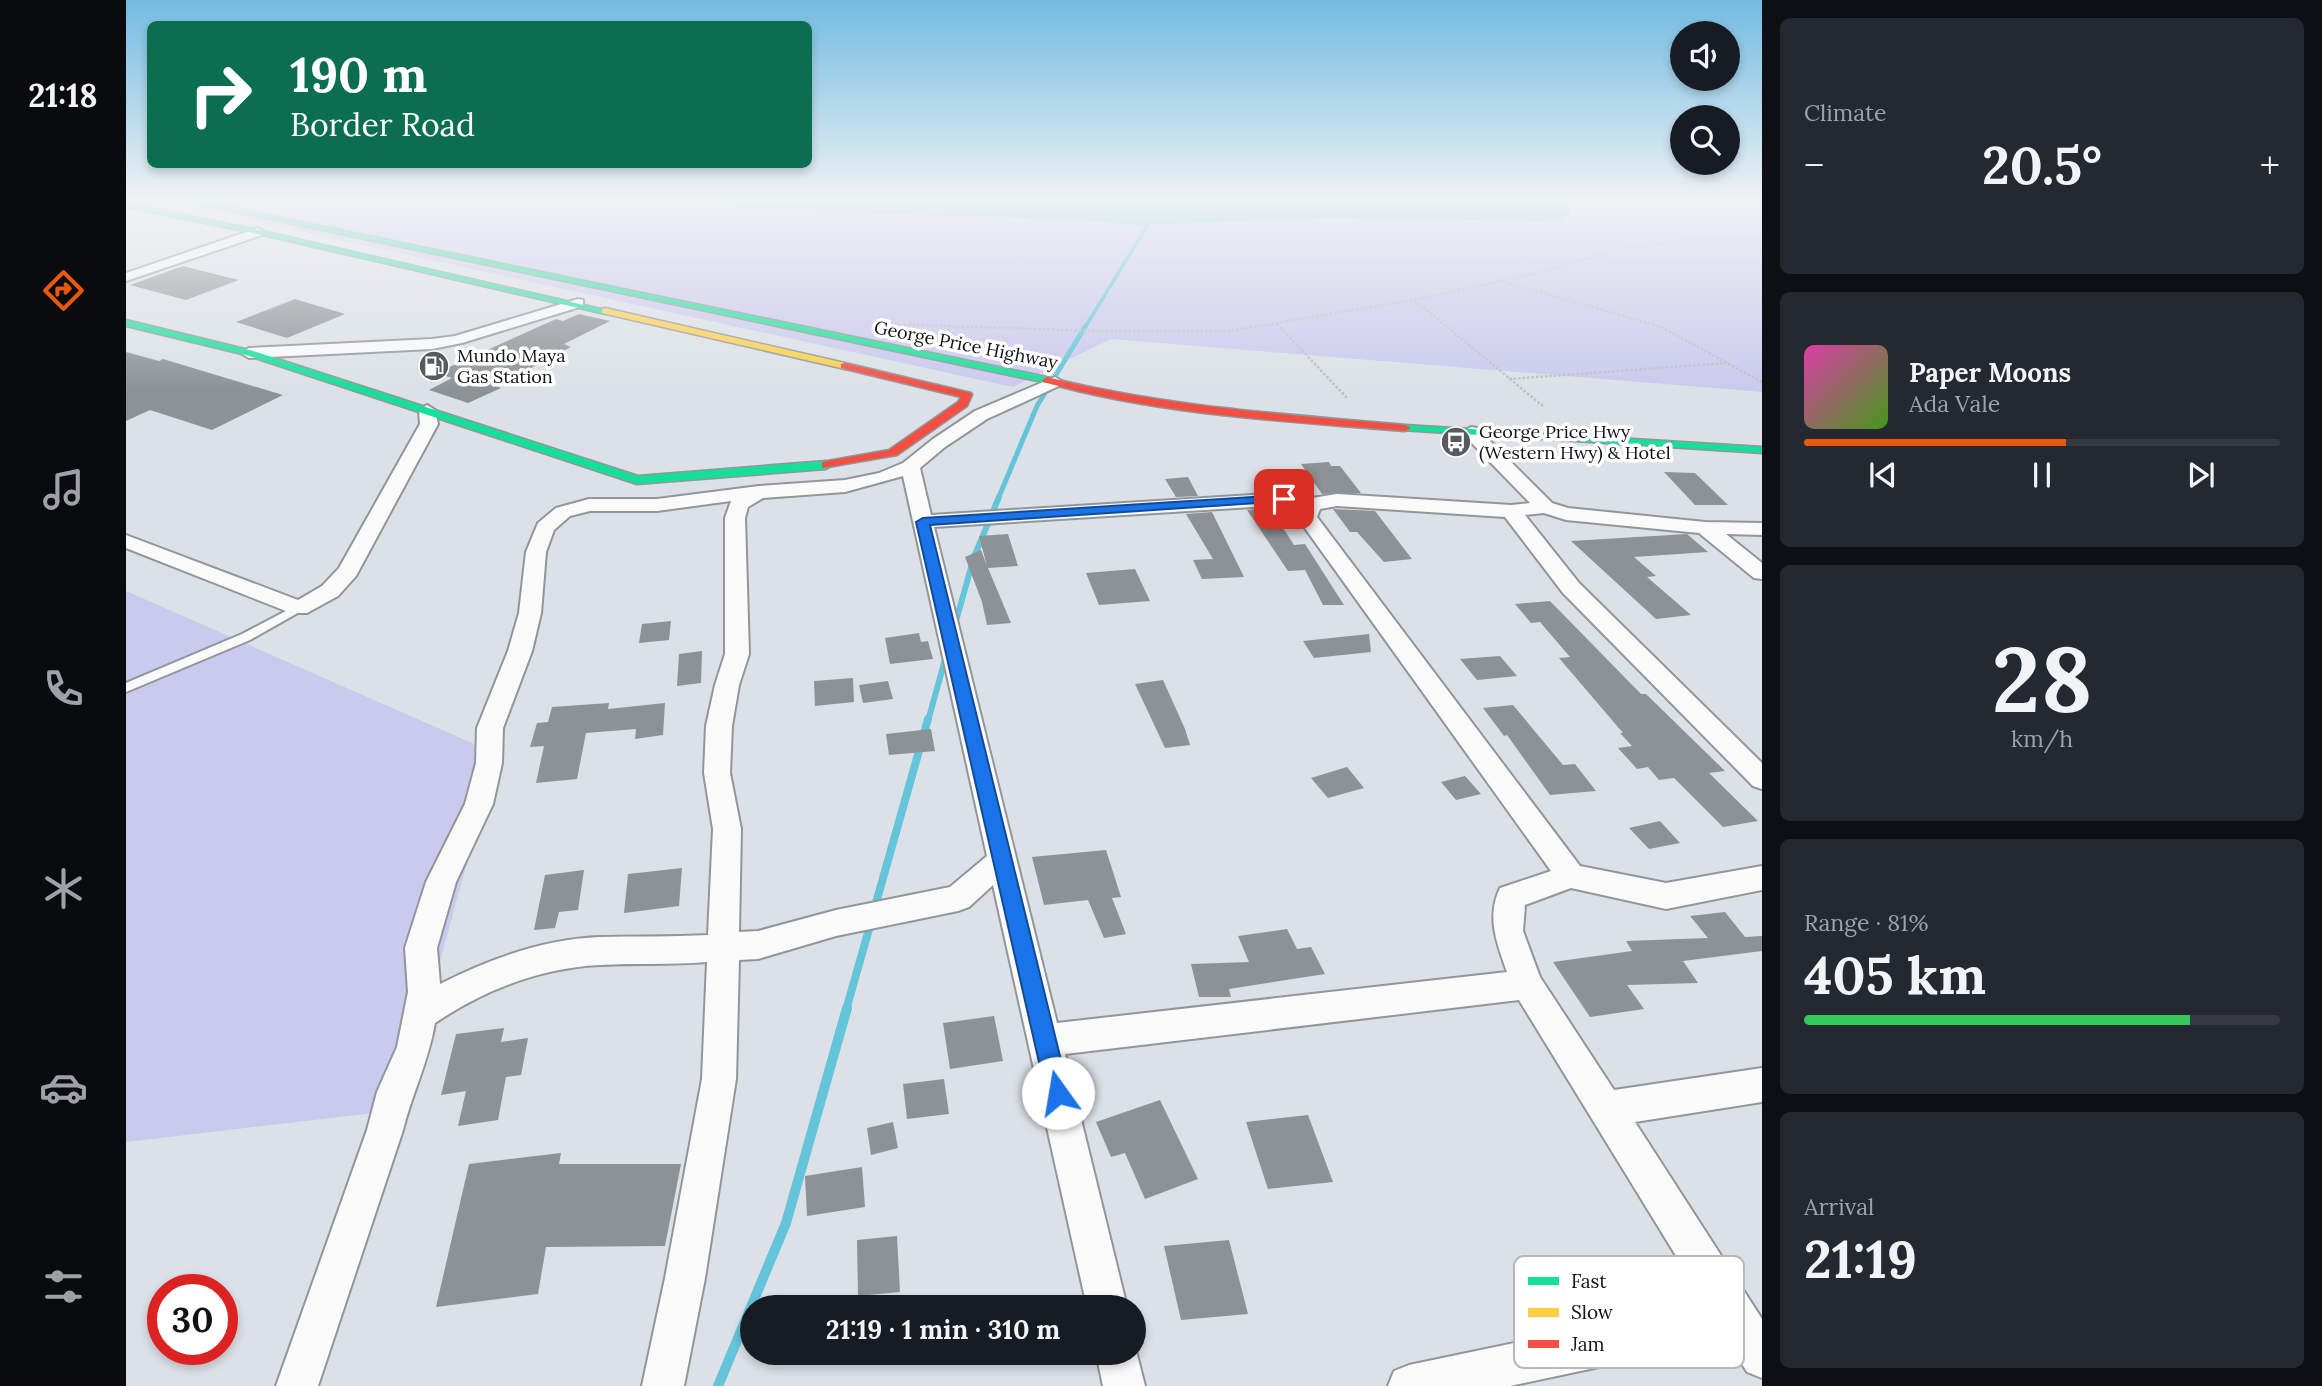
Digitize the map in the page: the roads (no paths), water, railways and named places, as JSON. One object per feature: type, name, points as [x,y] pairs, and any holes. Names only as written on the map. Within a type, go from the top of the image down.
[{"type":"main road","points":[[126,323],[249,352],[638,480],[839,464],[881,458],[893,453],[967,399],[967,395],[960,392],[578,303],[386,263]]},
{"type":"main road","name":"George Price Highway","points":[[485,263],[1055,382],[1094,393],[1342,424],[1762,450]]},
{"type":"street","points":[[126,276],[166,263]]},
{"type":"street","points":[[249,352],[432,344],[457,340],[578,303]]},
{"type":"street","points":[[297,1386],[385,1130],[395,1092],[414,1047],[424,992],[421,948],[441,881],[479,804],[489,763],[490,728],[520,651],[530,613],[536,552],[545,527],[563,512],[577,507],[677,503],[759,492],[845,486],[885,477],[910,467],[939,443],[981,415],[1055,382]]},
{"type":"street","points":[[126,541],[299,608],[330,591],[348,571],[429,424],[427,410]]},
{"type":"street","points":[[1471,432],[1545,507]]},
{"type":"street","points":[[910,467],[1104,1295]]},
{"type":"street","points":[[663,1386],[685,1278],[719,1079],[727,829],[717,773],[719,726],[727,685],[737,654],[735,518],[739,504],[759,492]]},
{"type":"street","points":[[923,522],[1284,499],[1312,504],[1337,500],[1511,511],[1545,507],[1566,514],[1705,528],[1762,529]]},
{"type":"street","points":[[1312,504],[1307,517],[1571,876]]},
{"type":"street","points":[[1511,511],[1571,588],[1762,779]]},
{"type":"street","points":[[1705,528],[1762,573]]},
{"type":"street","points":[[419,1016],[446,997],[487,976],[532,962],[597,951],[724,949],[758,945],[836,923],[958,898],[1003,859]]},
{"type":"street","points":[[1699,1256],[1527,984],[1508,931],[1511,897],[1571,876],[1666,896],[1762,878]]},
{"type":"street","points":[[1046,1040],[1527,984]]},
{"type":"street","points":[[1606,1109],[1762,1085]]},
{"type":"street","points":[[1744,1328],[1762,1357]]},
{"type":"street","points":[[1409,1386],[1514,1364]]},
{"type":"street","points":[[1120,1365],[1124,1386]]},
{"type":"lane","points":[[126,688],[246,637],[299,608]]},
{"type":"waterway","points":[[1084,329],[1125,263]]},
{"type":"waterway","points":[[998,499],[1037,406],[1085,327]]},
{"type":"waterway","points":[[954,628],[974,557],[999,497]]},
{"type":"waterway","points":[[928,721],[946,656]]},
{"type":"waterway","points":[[874,910],[928,719]]},
{"type":"waterway","points":[[846,1010],[871,922]]},
{"type":"waterway","points":[[718,1386],[786,1223],[847,1008]]},
{"type":"place","name":"Mundo Maya Gas Station","points":[[434,366]]},
{"type":"place","name":"George Price Hwy (Western Hwy) & Hotel","points":[[1456,442]]}]
